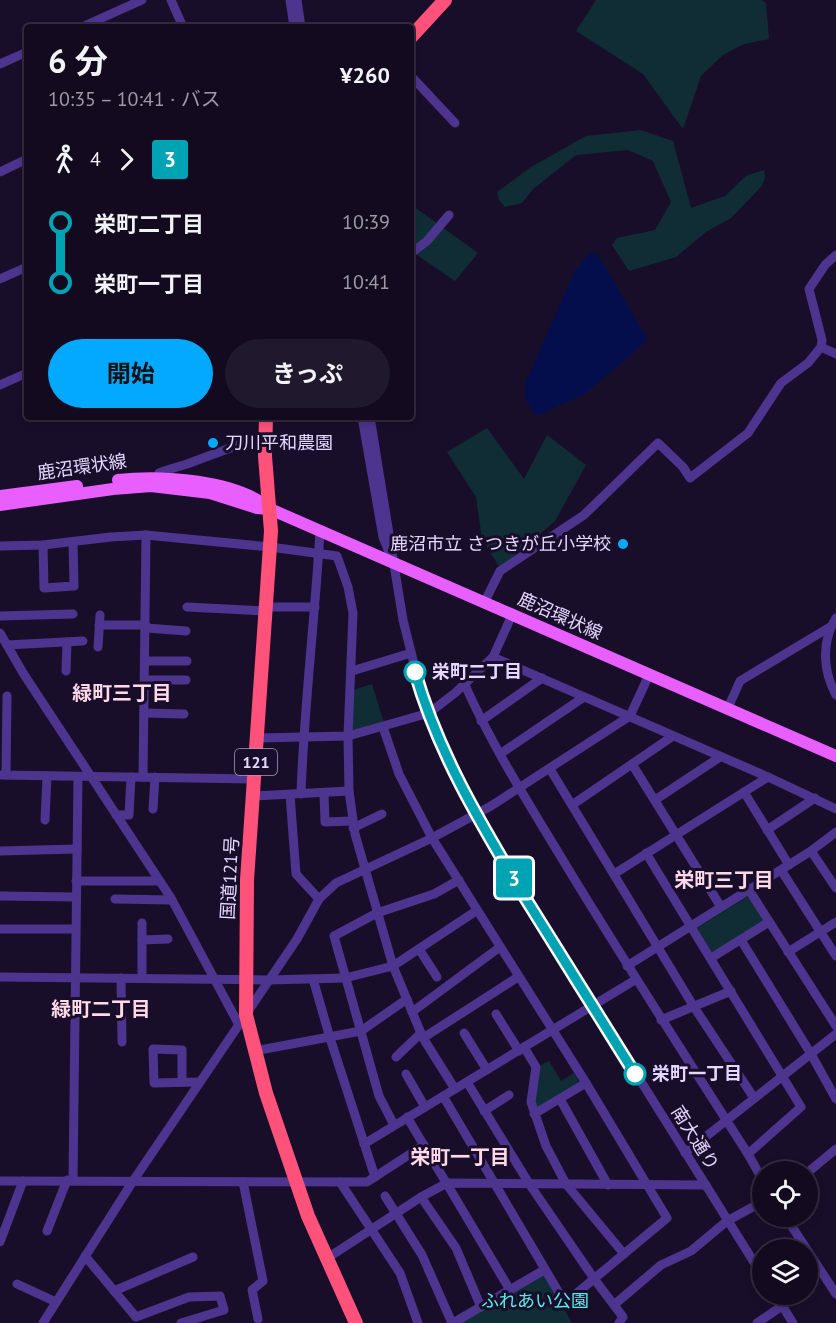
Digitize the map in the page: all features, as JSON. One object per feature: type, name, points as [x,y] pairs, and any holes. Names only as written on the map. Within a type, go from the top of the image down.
[{"type":"highway","points":[[414,34],[445,0]]},
{"type":"highway","name":"国道121号","points":[[266,420],[270,547],[247,880],[242,1020],[296,1182],[354,1322]]},
{"type":"main road","name":"鹿沼環状線","points":[[0,496],[129,479],[156,478],[212,485],[259,500],[270,509],[394,565],[836,756]]},
{"type":"main road","name":"鹿沼環状線","points":[[0,505],[151,486],[210,493],[257,508],[270,509]]},
{"type":"street","points":[[89,24],[142,0]]},
{"type":"street","points":[[171,0],[182,24]]},
{"type":"street","points":[[290,0],[294,24]]},
{"type":"street","points":[[297,0],[301,24]]},
{"type":"street","points":[[0,64],[24,53]]},
{"type":"street","points":[[414,78],[455,123]]},
{"type":"street","points":[[0,172],[24,160]]},
{"type":"street","points":[[414,251],[427,241],[449,214]]},
{"type":"street","points":[[484,603],[500,571],[584,515],[658,443],[683,467],[690,478],[748,433],[781,383],[808,363],[820,347],[822,340],[809,289],[825,265],[836,255]]},
{"type":"street","points":[[0,279],[24,268]]},
{"type":"street","points":[[820,347],[836,354]]},
{"type":"street","points":[[0,385],[24,374]]},
{"type":"street","points":[[363,420],[383,537],[394,565]]},
{"type":"street","points":[[370,420],[394,565]]},
{"type":"street","points":[[156,478],[166,470],[265,435]]},
{"type":"street","points":[[301,794],[303,737],[320,531]]},
{"type":"street","points":[[143,777],[146,536]]},
{"type":"street","points":[[0,546],[43,545],[111,537],[146,536],[270,547],[337,556],[348,587],[353,613],[348,736],[349,791],[353,824],[393,966],[422,1036],[455,1089]]},
{"type":"street","points":[[43,545],[44,588],[74,586],[73,542]]},
{"type":"street","name":"南大通り","points":[[394,565],[411,653],[429,713],[475,815],[591,1005],[752,1260]]},
{"type":"street","points":[[187,607],[266,609],[315,607]]},
{"type":"street","points":[[0,616],[73,614]]},
{"type":"street","points":[[258,738],[348,736],[429,713],[465,685],[493,657],[512,615]]},
{"type":"street","points":[[728,710],[740,681],[830,627],[836,618]]},
{"type":"street","points":[[98,647],[99,620],[186,631]]},
{"type":"street","points":[[830,627],[825,666],[836,695]]},
{"type":"street","points":[[0,633],[172,900],[215,978],[242,1020]]},
{"type":"street","points":[[7,645],[83,641]]},
{"type":"street","points":[[66,671],[67,642]]},
{"type":"street","points":[[352,671],[411,653]]},
{"type":"street","points":[[493,657],[836,809]]},
{"type":"street","points":[[145,661],[187,661]]},
{"type":"street","points":[[43,1323],[133,1181],[297,939],[319,899],[336,883],[432,838],[520,789],[630,716],[649,675]]},
{"type":"street","points":[[481,721],[542,678]]},
{"type":"street","points":[[145,680],[186,680]]},
{"type":"street","points":[[465,685],[481,721],[520,789],[635,980],[752,1161]]},
{"type":"street","points":[[7,696],[3,707],[3,775],[254,779]]},
{"type":"street","points":[[500,754],[584,697]]},
{"type":"street","points":[[144,713],[184,714]]},
{"type":"street","points":[[383,727],[399,774],[432,838],[668,1218],[565,1303],[442,1096]]},
{"type":"street","points":[[572,805],[673,736]]},
{"type":"street","points":[[655,800],[720,757]]},
{"type":"street","points":[[632,764],[721,907]]},
{"type":"street","points":[[550,769],[694,1007],[754,1098]]},
{"type":"street","points":[[45,820],[47,776]]},
{"type":"street","points":[[47,1231],[70,1180],[78,777]]},
{"type":"street","points":[[116,815],[129,815],[132,777]]},
{"type":"street","points":[[153,808],[155,777]]},
{"type":"street","points":[[614,874],[768,777]]},
{"type":"street","points":[[253,796],[349,791]]},
{"type":"street","points":[[744,792],[767,830],[820,932],[836,956]]},
{"type":"street","points":[[324,793],[325,822],[353,824],[382,814]]},
{"type":"street","points":[[290,795],[296,873],[319,899]]},
{"type":"street","points":[[767,830],[815,798]]},
{"type":"street","points":[[627,966],[811,851],[836,832]]},
{"type":"street","points":[[0,851],[76,849]]},
{"type":"street","points":[[811,851],[834,883]]},
{"type":"street","points":[[646,853],[801,1107],[748,1154]]},
{"type":"street","points":[[394,1125],[379,1096],[334,936],[377,913],[434,894],[459,880]]},
{"type":"street","points":[[76,881],[159,881]]},
{"type":"street","points":[[749,890],[836,1026]]},
{"type":"street","points":[[0,896],[76,897]]},
{"type":"street","points":[[116,899],[172,900]]},
{"type":"street","points":[[0,977],[268,980],[345,978],[393,966],[477,910]]},
{"type":"street","points":[[711,958],[769,922]]},
{"type":"street","points":[[789,952],[836,922]]},
{"type":"street","points":[[142,923],[142,978]]},
{"type":"street","points":[[0,928],[75,928]]},
{"type":"street","points":[[142,940],[168,939]]},
{"type":"street","points":[[741,939],[836,1099]]},
{"type":"street","points":[[412,1012],[500,947]]},
{"type":"street","points":[[419,949],[437,977]]},
{"type":"street","points":[[396,1057],[422,1036],[518,977]]},
{"type":"street","points":[[121,978],[122,1042]]},
{"type":"street","points":[[313,978],[375,1177]]},
{"type":"street","points":[[364,1144],[635,980]]},
{"type":"street","points":[[661,1020],[731,991]]},
{"type":"street","points":[[254,1051],[361,1031],[407,999]]},
{"type":"street","points":[[496,1014],[536,1067],[531,1102],[534,1114],[546,1146],[566,1185],[624,1254]]},
{"type":"street","points":[[464,1033],[487,1070]]},
{"type":"street","points":[[685,1152],[836,1034]]},
{"type":"street","points":[[182,1082],[182,1050],[153,1050],[154,1083],[199,1082]]},
{"type":"street","points":[[406,1074],[425,1107]]},
{"type":"street","points":[[468,1082],[530,1185],[595,1280],[615,1304],[623,1317],[619,1323]]},
{"type":"street","points":[[534,1114],[586,1083]]},
{"type":"street","points":[[484,1110],[509,1095]]},
{"type":"street","points":[[560,1099],[608,1185]]},
{"type":"street","points":[[407,1117],[510,1290]]},
{"type":"street","points":[[0,1181],[367,1182],[424,1145]]},
{"type":"street","points":[[818,1164],[836,1149]]},
{"type":"street","points":[[0,1242],[23,1181]]},
{"type":"street","points":[[243,1182],[263,1281],[252,1290],[258,1319]]},
{"type":"street","points":[[339,1182],[400,1273],[418,1323]]},
{"type":"street","points":[[327,1259],[421,1197],[447,1183],[706,1185]]},
{"type":"street","points":[[385,1196],[422,1255],[453,1323],[544,1270]]},
{"type":"street","points":[[421,1197],[456,1248],[481,1307]]},
{"type":"street","points":[[615,1304],[661,1265],[691,1251],[727,1221],[752,1207]]},
{"type":"street","points":[[793,1227],[832,1279],[836,1294]]},
{"type":"street","points":[[84,1256],[136,1317],[189,1297],[220,1296],[224,1310],[181,1323]]},
{"type":"street","points":[[114,1291],[193,1257]]},
{"type":"street","points":[[17,1284],[56,1302]]},
{"type":"street","points":[[757,1323],[782,1306],[793,1323]]},
{"type":"green space","points":[[596,0],[761,0],[766,3],[769,39],[744,44],[723,55],[701,76],[683,129],[643,74],[576,31]]},
{"type":"green space","points":[[641,130],[673,141],[691,208],[725,196],[746,176],[764,170],[765,178],[761,187],[731,218],[706,232],[676,257],[629,271],[612,245],[617,238],[655,230],[671,202],[653,161],[628,150],[576,155],[533,189],[522,203],[505,207],[499,200],[497,192],[531,167],[586,136]]},
{"type":"green space","points":[[414,207],[478,253],[455,281],[414,253]]},
{"type":"green space","points":[[487,428],[524,479],[547,435],[586,465],[555,521],[500,568],[482,539],[476,497],[447,452]]},
{"type":"green space","points":[[372,684],[384,723],[355,732],[351,729],[353,690]]},
{"type":"green space","points":[[747,897],[751,898],[764,919],[763,924],[713,954],[697,928]]},
{"type":"green space","points":[[549,1061],[561,1081],[574,1073],[579,1082],[578,1085],[537,1110],[534,1107],[539,1066]]},
{"type":"green space","name":"ふれあい公園","points":[[541,1274],[545,1276],[572,1323],[456,1323]]},
{"type":"shaded area","points":[[597,253],[648,340],[585,394],[536,416],[525,399],[525,384],[575,270],[589,254]]},
{"type":"bus line","name":"3","points":[[415,672],[442,746],[475,815],[635,1074]]},
{"type":"place","name":"刀川平和農園","points":[[213,443]]},
{"type":"place","name":"鹿沼市立 さつきが丘小学校","points":[[623,544]]},
{"type":"place","name":"栄町二丁目","points":[[415,672]]},
{"type":"place","name":"栄町一丁目","points":[[635,1074]]},
{"type":"district","name":"緑町三丁目","points":[[122,693]]},
{"type":"district","name":"栄町三丁目","points":[[724,880]]},
{"type":"district","name":"緑町二丁目","points":[[101,1009]]},
{"type":"district","name":"栄町一丁目","points":[[460,1157]]}]
